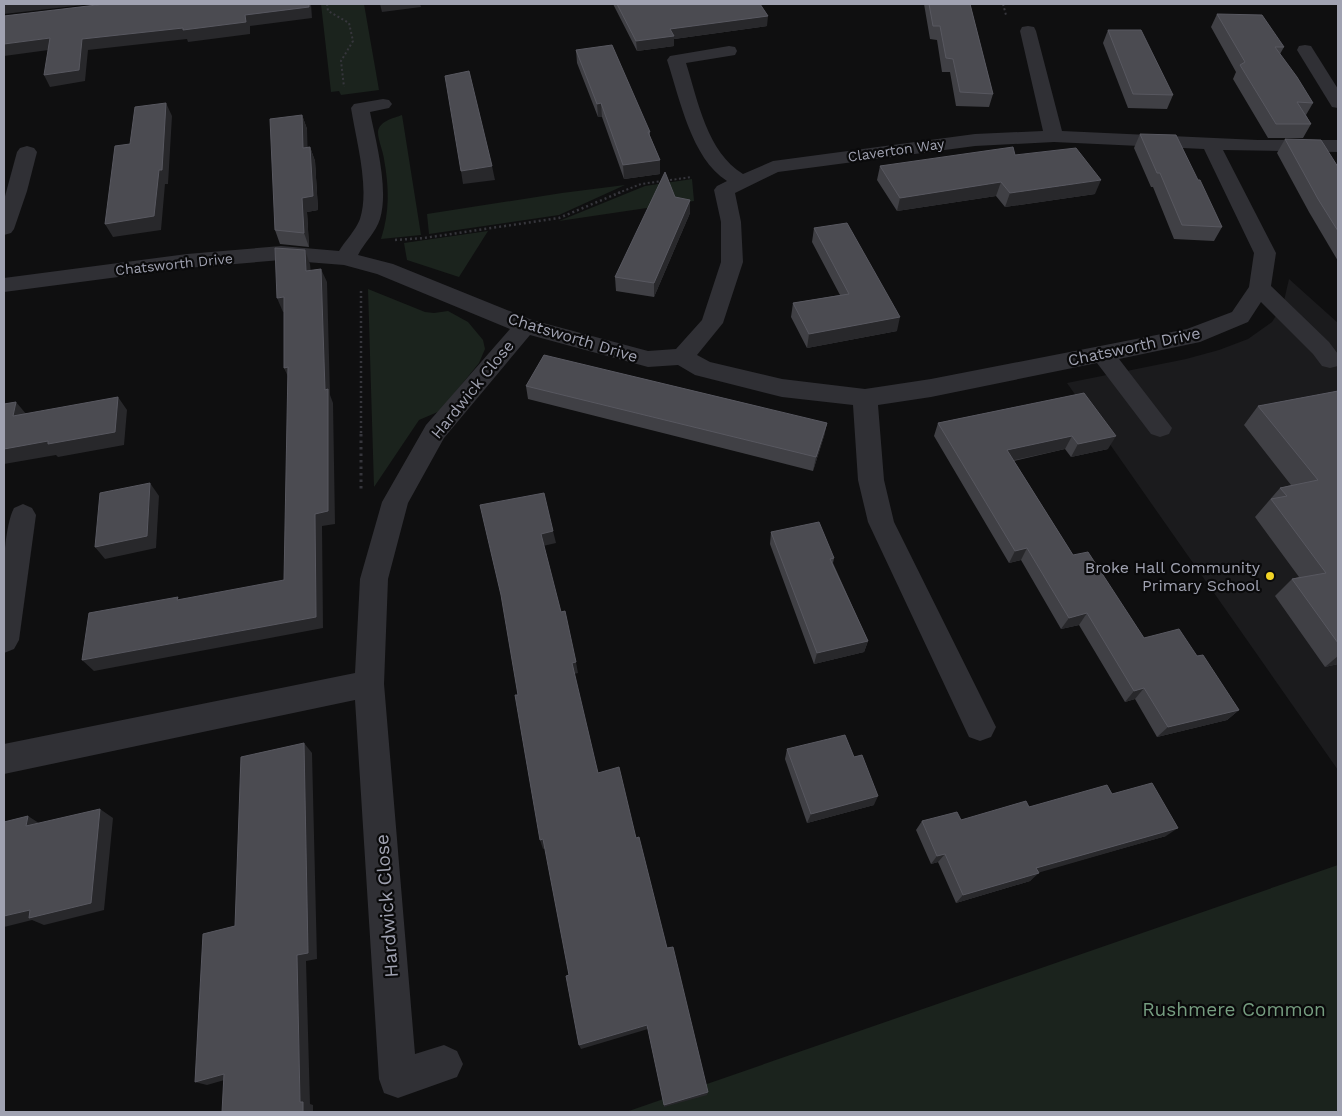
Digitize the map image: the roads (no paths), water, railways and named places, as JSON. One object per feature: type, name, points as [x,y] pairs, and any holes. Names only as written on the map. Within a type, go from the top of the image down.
[{"type":"street","points":[[1028,31],[1054,136]]},
{"type":"street","points":[[1305,50],[1338,103]]},
{"type":"street","points":[[729,51],[676,60],[701,136],[723,170],[742,182]]},
{"type":"street","points":[[349,251],[369,221],[373,198],[360,108],[383,104]]},
{"type":"street","name":"Claverton Way","points":[[682,358],[712,323],[732,262],[731,222],[724,190],[773,167],[975,140],[1054,136],[1211,144],[1338,146]]},
{"type":"street","name":"Chatsworth Drive","points":[[4,285],[187,261],[281,253],[349,251],[525,326],[648,359],[682,358],[703,369],[782,388],[865,398],[930,388],[1192,336],[1240,317],[1260,288],[1265,253],[1211,144]]},
{"type":"street","points":[[4,229],[17,191],[27,152]]},
{"type":"street","points":[[1260,288],[1321,348],[1330,360]]},
{"type":"street","name":"Hardwick Close","points":[[444,1064],[398,1079],[369,684],[374,579],[395,502],[435,432],[525,326]]},
{"type":"street","points":[[1102,353],[1160,428]]},
{"type":"street","points":[[865,398],[871,480],[881,522],[980,726]]},
{"type":"street","points":[[4,640],[23,515]]},
{"type":"street","points":[[4,759],[369,684]]},
{"type":"place","name":"Broke Hall Community Primary School","points":[[1270,576]]},
{"type":"park label","name":"Rushmere Common","points":[[1234,1009]]}]
